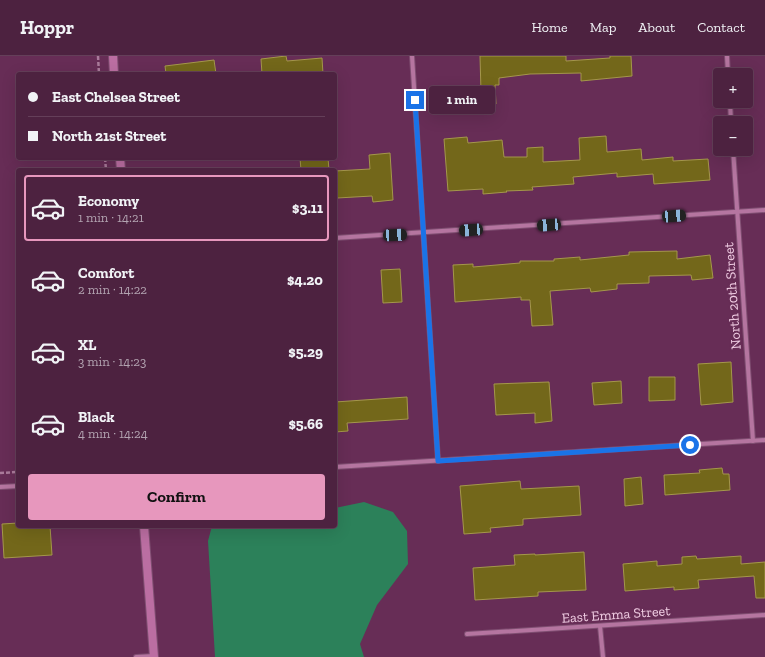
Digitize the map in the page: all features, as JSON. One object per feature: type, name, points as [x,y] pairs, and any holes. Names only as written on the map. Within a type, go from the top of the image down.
[{"type":"main road","points":[[113,56],[114,72]]},
{"type":"main road","points":[[144,528],[154,656]]},
{"type":"street","points":[[412,56],[438,461]]},
{"type":"street","points":[[727,56],[728,68]]},
{"type":"street","name":"North 20th Street","points":[[733,156],[753,441]]},
{"type":"street","points":[[337,238],[765,210]]},
{"type":"street","points":[[337,467],[765,440]]},
{"type":"street","points":[[0,487],[16,486]]},
{"type":"street","name":"East Emma Street","points":[[468,634],[765,615]]},
{"type":"street","points":[[600,626],[603,657]]},
{"type":"street","points":[[136,657],[154,656]]},
{"type":"path","points":[[98,56],[100,72]]},
{"type":"path","points":[[0,473],[16,472]]},
{"type":"green space","points":[[364,502],[393,512],[407,531],[408,564],[377,605],[360,644],[364,657],[215,657],[208,541],[211,528],[337,528],[337,508]]},
{"type":"building","points":[[286,56],[287,61],[322,58],[323,72],[262,72],[261,59]]},
{"type":"building","points":[[480,56],[566,56],[566,61],[610,58],[610,56],[631,56],[632,76],[581,81],[581,73],[530,74],[499,78],[499,85],[495,85],[496,104],[463,105],[462,93],[481,92]]},
{"type":"building","points":[[214,60],[216,72],[166,72],[165,66]]},
{"type":"building","points":[[606,136],[607,152],[641,149],[642,160],[673,157],[673,161],[708,159],[710,180],[654,184],[653,174],[617,177],[617,173],[573,177],[574,184],[532,187],[533,190],[483,194],[483,189],[448,191],[444,139],[467,137],[468,143],[502,140],[504,157],[527,157],[527,148],[543,147],[543,162],[580,160],[579,138]]},
{"type":"building","points":[[390,153],[393,200],[373,202],[372,196],[337,198],[337,171],[370,169],[369,155]]},
{"type":"building","points":[[300,160],[328,160],[329,168],[301,168]]},
{"type":"building","points":[[677,251],[677,259],[710,255],[713,278],[692,280],[691,275],[649,276],[649,283],[617,284],[617,289],[591,292],[590,288],[550,291],[553,325],[532,326],[530,300],[521,300],[521,297],[455,302],[453,265],[473,264],[473,267],[520,263],[520,261],[554,261],[554,259],[580,257],[580,260],[629,255],[629,252]]},
{"type":"building","points":[[400,269],[402,302],[383,303],[381,270]]},
{"type":"building","points":[[731,362],[733,402],[701,405],[698,364]]},
{"type":"building","points":[[649,377],[675,377],[675,400],[649,401]]},
{"type":"building","points":[[621,381],[622,403],[594,405],[592,383]]},
{"type":"building","points":[[549,382],[552,421],[535,423],[535,413],[496,415],[494,384]]},
{"type":"building","points":[[407,397],[408,419],[347,423],[348,431],[337,432],[337,402]]},
{"type":"building","points":[[722,468],[723,474],[729,474],[730,490],[665,495],[664,475],[700,473],[699,470]]},
{"type":"building","points":[[641,477],[643,504],[625,506],[624,479]]},
{"type":"building","points":[[520,481],[521,489],[579,486],[581,515],[523,519],[523,525],[490,528],[491,532],[464,534],[460,486]]},
{"type":"building","points":[[16,523],[16,528],[50,528],[52,555],[4,558],[2,524]]},
{"type":"building","points":[[584,552],[586,590],[538,592],[538,596],[475,600],[473,568],[515,565],[514,555]]},
{"type":"building","points":[[696,556],[697,559],[741,556],[741,564],[765,562],[765,598],[756,598],[754,576],[698,580],[699,588],[674,590],[674,587],[625,591],[623,564],[657,561],[657,566],[682,564],[682,557]]},
{"type":"route","points":[[415,100],[438,461],[690,445]]}]
